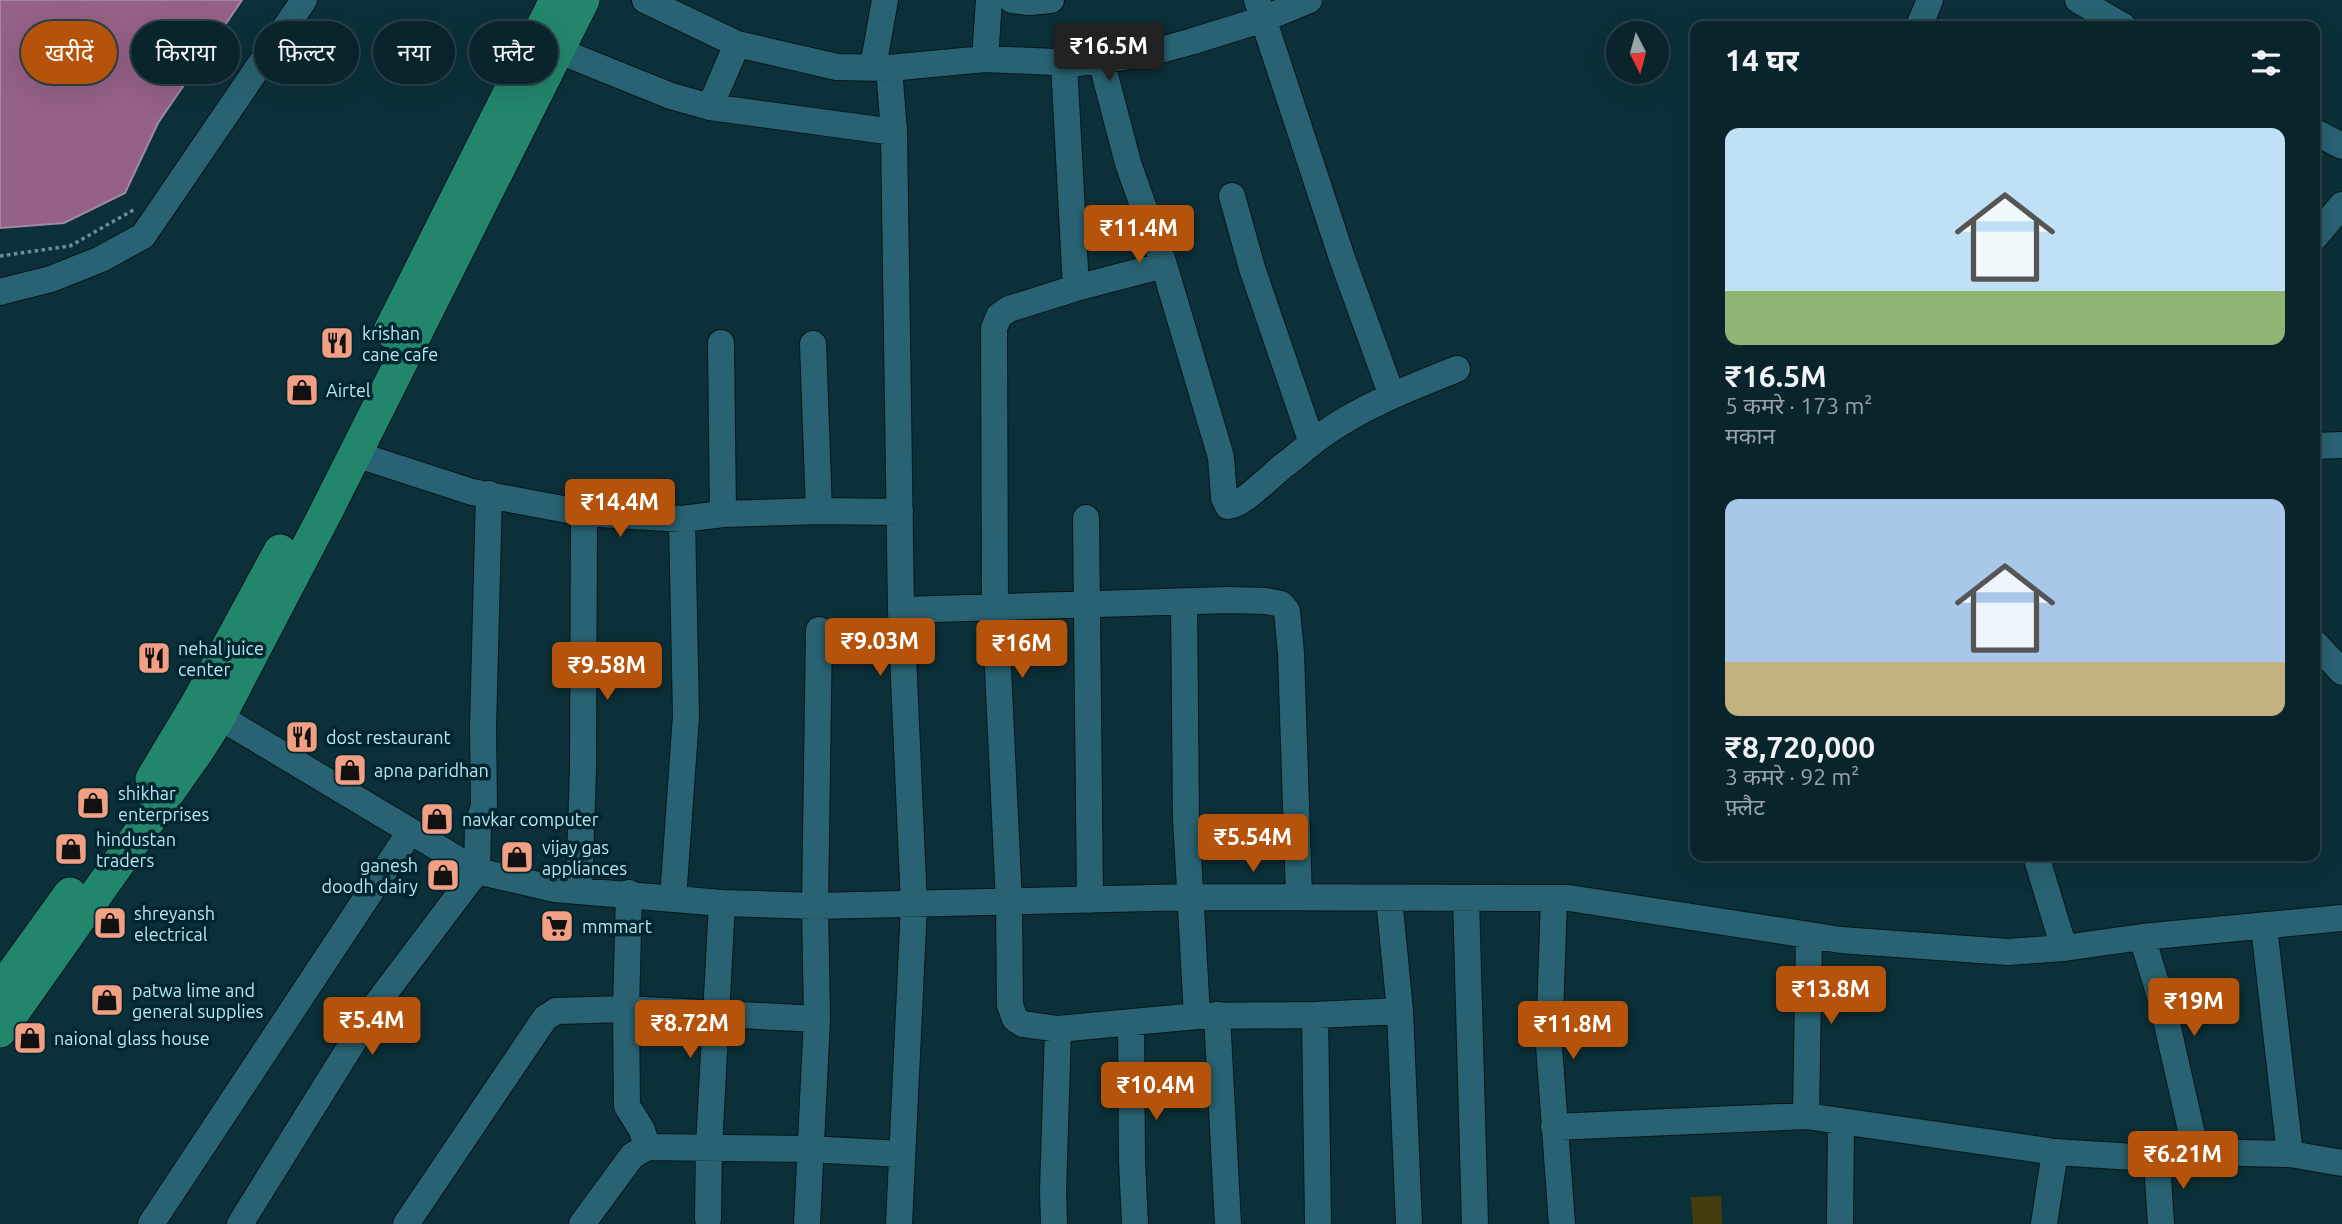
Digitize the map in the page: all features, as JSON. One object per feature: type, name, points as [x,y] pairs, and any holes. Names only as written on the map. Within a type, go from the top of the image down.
[{"type":"main road","points":[[0,1031],[196,753],[208,710],[290,531],[556,0]]},
{"type":"main road","points":[[558,48],[583,0]]},
{"type":"main road","points":[[0,991],[145,791],[208,710],[355,454],[540,84]]},
{"type":"street","points":[[0,292],[51,279],[100,259],[143,236],[304,0]]},
{"type":"street","points":[[645,0],[737,44],[836,67],[881,67],[985,59],[1064,63],[1146,54],[1179,45],[1260,9],[1309,0]]},
{"type":"street","points":[[885,0],[881,67],[894,132],[901,610],[915,905],[899,1224]]},
{"type":"street","points":[[985,59],[989,0]]},
{"type":"street","points":[[1012,0],[1051,0]]},
{"type":"street","points":[[1921,21],[1930,0]]},
{"type":"street","points":[[1260,9],[1342,258],[1392,396]]},
{"type":"street","points":[[2079,10],[2109,21]]},
{"type":"street","points":[[710,107],[737,44]]},
{"type":"street","points":[[558,50],[671,96],[710,107],[894,132]]},
{"type":"street","points":[[1101,60],[1128,163],[1164,265],[1221,457],[1227,506],[1234,507],[1243,502],[1259,485],[1323,434],[1392,396],[1457,369]]},
{"type":"street","points":[[1064,63],[1076,288]]},
{"type":"street","points":[[2320,135],[2342,146]]},
{"type":"street","points":[[1232,196],[1252,268],[1312,443]]},
{"type":"street","points":[[2320,231],[2342,205]]},
{"type":"street","points":[[1164,265],[1009,309],[999,316],[994,328],[995,606],[1009,902],[1010,1005],[1015,1018],[1023,1024],[1058,1029],[1207,1016],[1400,1011]]},
{"type":"street","points":[[721,343],[723,514]]},
{"type":"street","points":[[813,344],[819,511]]},
{"type":"street","points":[[2320,446],[2342,444]]},
{"type":"street","points":[[355,454],[472,492],[584,513],[682,519],[723,514],[900,512]]},
{"type":"street","points":[[240,1224],[378,1002],[477,872],[478,825],[484,805],[483,727],[489,494]]},
{"type":"street","points":[[579,891],[583,768],[584,513]]},
{"type":"street","points":[[1086,518],[1090,900]]},
{"type":"street","points":[[673,899],[686,716],[682,519]]},
{"type":"street","points":[[901,610],[1088,603],[1266,601],[1281,604],[1287,611],[1291,653],[1298,897]]},
{"type":"street","points":[[1184,602],[1186,817],[1192,897],[1228,1224]]},
{"type":"street","points":[[807,1224],[817,1020],[815,906],[819,630]]},
{"type":"street","points":[[2320,649],[2342,673]]},
{"type":"street","points":[[208,710],[477,872],[555,889],[722,903],[815,906],[1192,897],[1569,898],[1841,940],[2008,952],[2342,918]]},
{"type":"street","points":[[151,1224],[410,832]]},
{"type":"street","points":[[2038,861],[2064,948]]},
{"type":"street","points":[[629,894],[627,1106],[642,1130],[647,1147]]},
{"type":"street","points":[[1389,898],[1400,1011],[1409,1224]]},
{"type":"street","points":[[1466,898],[1475,1224]]},
{"type":"street","points":[[1554,898],[1549,1046],[1562,1224]]},
{"type":"street","points":[[708,1219],[709,1147],[722,903]]},
{"type":"street","points":[[2264,927],[2290,1154]]},
{"type":"street","points":[[1806,1116],[1809,935]]},
{"type":"street","points":[[2142,937],[2162,1006],[2196,1152]]},
{"type":"street","points":[[406,1224],[545,1018],[556,1011],[626,1009],[817,1020]]},
{"type":"street","points":[[1315,1015],[1318,1224]]},
{"type":"street","points":[[1131,1022],[1132,1161],[1136,1224]]},
{"type":"street","points":[[1055,1224],[1053,1191],[1058,1029]]},
{"type":"street","points":[[1553,1127],[1806,1116],[2055,1152],[2150,1158],[2157,1163]]},
{"type":"street","points":[[1840,1224],[1841,1121]]},
{"type":"street","points":[[582,1224],[632,1156],[647,1147],[809,1149],[901,1154]]},
{"type":"street","points":[[2044,1224],[2055,1152]]},
{"type":"street","points":[[2157,1163],[2196,1152],[2290,1154],[2342,1163]]},
{"type":"street","points":[[2157,1163],[2161,1224]]},
{"type":"path","points":[[0,256],[70,246],[138,207]]},
{"type":"shaded area","points":[[0,0],[242,0],[228,21],[131,21],[131,84],[185,84],[158,123],[125,193],[64,223],[0,228]]},
{"type":"building","points":[[1721,1196],[1722,1224],[1693,1224],[1691,1197]]},
{"type":"place","name":"krishan cane cafe","points":[[337,343]]},
{"type":"place","name":"Airtel","points":[[302,390]]},
{"type":"place","name":"nehal juice center","points":[[154,658]]},
{"type":"place","name":"dost restaurant","points":[[302,737]]},
{"type":"place","name":"apna paridhan","points":[[350,770]]},
{"type":"place","name":"shikhar enterprises","points":[[93,803]]},
{"type":"place","name":"navkar computer","points":[[437,819]]},
{"type":"place","name":"hindustan traders","points":[[71,849]]},
{"type":"place","name":"vijay gas appliances","points":[[517,857]]},
{"type":"place","name":"ganesh doodh dairy","points":[[443,875]]},
{"type":"place","name":"shreyansh electrical","points":[[110,923]]},
{"type":"place","name":"mmmart","points":[[557,926]]},
{"type":"place","name":"patwa lime and general supplies","points":[[107,1000]]},
{"type":"place","name":"naional glass house","points":[[30,1038]]}]
